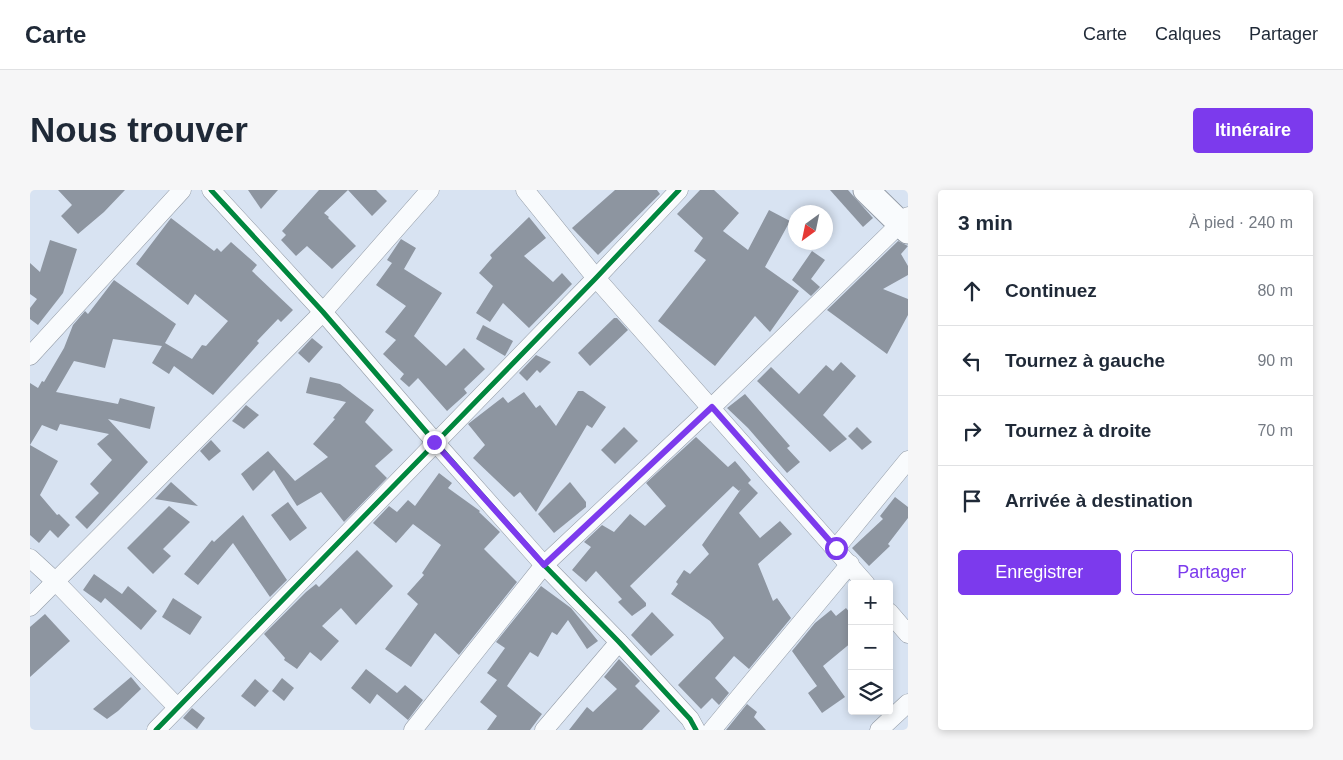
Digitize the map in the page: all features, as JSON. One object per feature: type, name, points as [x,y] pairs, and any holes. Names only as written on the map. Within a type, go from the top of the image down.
[{"type":"main road","points":[[866,190],[905,223]]},
{"type":"street","points":[[30,356],[182,190]]},
{"type":"street","points":[[211,190],[323,312],[434,442],[544,565],[619,642],[689,726]]},
{"type":"street","points":[[30,607],[323,312],[430,190]]},
{"type":"street","points":[[525,190],[596,278],[712,407],[863,580]]},
{"type":"street","points":[[156,730],[434,442],[596,278],[679,190]]},
{"type":"street","points":[[412,730],[544,565],[905,223]]},
{"type":"street","points":[[836,548],[908,460]]},
{"type":"street","points":[[30,558],[55,581],[177,707]]},
{"type":"street","points":[[712,730],[850,564]]},
{"type":"street","points":[[893,617],[908,634]]},
{"type":"street","points":[[544,730],[619,642]]},
{"type":"street","points":[[879,730],[908,703]]},
{"type":"building","points":[[58,190],[125,190],[104,212],[78,234],[61,216],[72,205]]},
{"type":"building","points":[[248,190],[278,190],[261,209]]},
{"type":"building","points":[[319,190],[348,190],[324,213],[356,246],[332,269],[307,246],[296,256],[281,240],[286,235],[282,231]]},
{"type":"building","points":[[348,190],[376,190],[387,201],[372,216]]},
{"type":"building","points":[[615,190],[657,190],[660,194],[598,255],[572,228]]},
{"type":"building","points":[[700,190],[714,190],[739,213],[723,231],[748,250],[769,210],[788,220],[788,225],[765,267],[799,291],[770,332],[755,316],[715,366],[658,321],[706,260],[694,251],[703,238],[677,214]]},
{"type":"building","points":[[830,190],[848,190],[873,218],[863,227]]},
{"type":"building","points":[[529,217],[546,238],[524,256],[553,282],[562,273],[572,284],[529,328],[503,303],[490,322],[476,313],[493,286],[479,273],[492,258],[490,255]]},
{"type":"building","points":[[171,218],[214,251],[217,248],[221,252],[231,242],[257,265],[252,271],[293,310],[281,322],[278,319],[257,341],[259,343],[213,395],[174,366],[169,374],[152,363],[162,346],[113,339],[105,368],[74,361],[56,392],[118,404],[120,398],[155,407],[150,429],[108,419],[148,462],[87,529],[75,517],[99,493],[90,484],[112,460],[97,444],[109,434],[60,424],[57,431],[42,425],[30,445],[30,383],[38,388],[42,381],[44,382],[64,348],[73,325],[85,311],[88,314],[114,280],[176,324],[165,343],[192,359],[202,345],[206,346],[228,321],[195,294],[188,305],[136,264]]},
{"type":"building","points":[[401,239],[416,248],[404,269],[442,293],[414,336],[446,366],[464,348],[485,369],[464,389],[467,393],[447,411],[418,378],[409,387],[400,379],[404,374],[383,354],[396,340],[385,332],[406,306],[376,285],[392,263],[387,260]]},
{"type":"building","points":[[50,240],[77,249],[63,293],[38,325],[30,319],[30,308],[37,299],[30,294],[30,263],[40,272]]},
{"type":"building","points":[[898,241],[908,246],[901,254],[908,266],[908,275],[883,289],[908,299],[908,315],[887,354],[827,310]]},
{"type":"building","points":[[812,251],[825,260],[811,279],[820,287],[811,296],[792,280]]},
{"type":"building","points":[[614,318],[617,318],[628,330],[590,366],[578,353]]},
{"type":"building","points":[[483,325],[513,341],[505,356],[476,339]]},
{"type":"building","points":[[312,338],[323,347],[309,363],[298,353]]},
{"type":"building","points":[[536,355],[551,362],[540,373],[537,370],[527,381],[519,373]]},
{"type":"building","points":[[841,362],[856,376],[823,415],[847,439],[830,452],[757,381],[771,367],[799,394],[826,365],[833,371]]},
{"type":"building","points":[[310,377],[340,384],[374,410],[365,422],[393,450],[375,466],[387,478],[344,522],[321,492],[297,506],[274,470],[253,491],[241,474],[268,451],[295,481],[328,457],[313,444],[335,419],[333,418],[346,402],[306,393]]},
{"type":"building","points":[[578,391],[583,391],[606,407],[592,428],[587,425],[536,512],[520,492],[514,497],[473,458],[485,445],[468,424],[503,397],[508,403],[524,392],[536,408],[540,405],[556,426]]},
{"type":"building","points":[[745,394],[790,446],[787,448],[800,462],[787,473],[748,428],[727,408]]},
{"type":"building","points":[[246,405],[259,415],[244,429],[232,421]]},
{"type":"building","points":[[624,427],[638,441],[615,464],[601,450]]},
{"type":"building","points":[[857,427],[872,442],[862,450],[848,436]]},
{"type":"building","points":[[696,437],[728,467],[735,461],[751,480],[748,483],[758,493],[739,513],[760,538],[780,521],[792,534],[758,564],[773,601],[777,598],[791,618],[749,669],[734,656],[715,678],[729,693],[719,705],[712,698],[701,709],[678,685],[724,638],[710,621],[671,594],[684,570],[690,574],[709,554],[702,545],[741,489],[739,491],[733,486],[630,586],[646,603],[646,606],[632,616],[618,602],[622,599],[596,571],[586,582],[572,570],[591,547],[584,542],[602,525],[614,532],[630,514],[645,526],[666,506],[646,483]]},
{"type":"building","points":[[211,440],[221,451],[209,461],[200,451]]},
{"type":"building","points":[[30,445],[58,461],[40,495],[57,515],[59,514],[70,525],[58,538],[50,530],[39,543],[30,535]]},
{"type":"building","points":[[439,473],[452,483],[448,488],[480,511],[500,532],[484,549],[517,582],[459,655],[435,633],[411,667],[385,649],[418,604],[407,594],[424,575],[422,573],[441,545],[413,524],[396,543],[373,523],[389,506],[397,512],[408,500],[415,506]]},
{"type":"building","points":[[171,482],[198,506],[155,499]]},
{"type":"building","points":[[570,482],[586,502],[586,507],[554,533],[538,514]]},
{"type":"building","points":[[895,497],[908,507],[908,518],[888,544],[890,546],[869,566],[852,548],[883,519],[880,516]]},
{"type":"building","points":[[288,502],[307,528],[290,541],[271,515]]},
{"type":"building","points":[[169,506],[190,522],[163,549],[171,556],[153,574],[127,548]]},
{"type":"building","points":[[243,515],[287,580],[270,597],[233,543],[198,585],[184,574],[212,540],[214,542]]},
{"type":"building","points":[[357,550],[393,586],[356,625],[341,608],[322,626],[339,641],[321,661],[310,652],[297,669],[284,660],[285,658],[264,634],[306,592],[316,584],[319,587]]},
{"type":"building","points":[[94,574],[122,594],[128,586],[157,611],[141,630],[105,598],[101,603],[83,590]]},
{"type":"building","points":[[541,586],[571,608],[598,641],[587,649],[568,620],[557,635],[552,632],[538,657],[530,652],[507,686],[542,714],[530,730],[487,730],[497,716],[480,702],[497,680],[487,673],[505,648],[496,642]]},
{"type":"building","points":[[173,598],[202,617],[190,635],[162,617]]},
{"type":"building","points":[[846,608],[848,610],[848,645],[823,666],[845,697],[822,713],[808,693],[817,686],[792,651],[815,623],[831,610],[836,616]]},
{"type":"building","points":[[652,612],[674,635],[651,656],[631,635]]},
{"type":"building","points":[[45,614],[70,641],[30,677],[30,627]]},
{"type":"building","points":[[619,659],[640,681],[635,686],[660,711],[642,730],[569,730],[587,707],[593,712],[617,689],[604,677]]},
{"type":"building","points":[[366,669],[397,693],[405,685],[423,700],[408,720],[377,694],[370,704],[351,688]]},
{"type":"building","points":[[131,677],[141,689],[118,711],[107,719],[93,709]]},
{"type":"building","points":[[282,678],[294,688],[284,701],[272,691]]},
{"type":"building","points":[[255,679],[269,691],[255,707],[241,696]]},
{"type":"building","points":[[747,704],[757,712],[754,717],[766,730],[726,730]]},
{"type":"building","points":[[192,708],[205,718],[197,729],[183,718]]},
{"type":"cycle path","points":[[211,190],[323,312],[544,565],[690,719],[696,730]]},
{"type":"cycle path","points":[[156,730],[596,278],[679,190]]},
{"type":"route","points":[[434,442],[544,565],[712,407],[836,548]]}]
